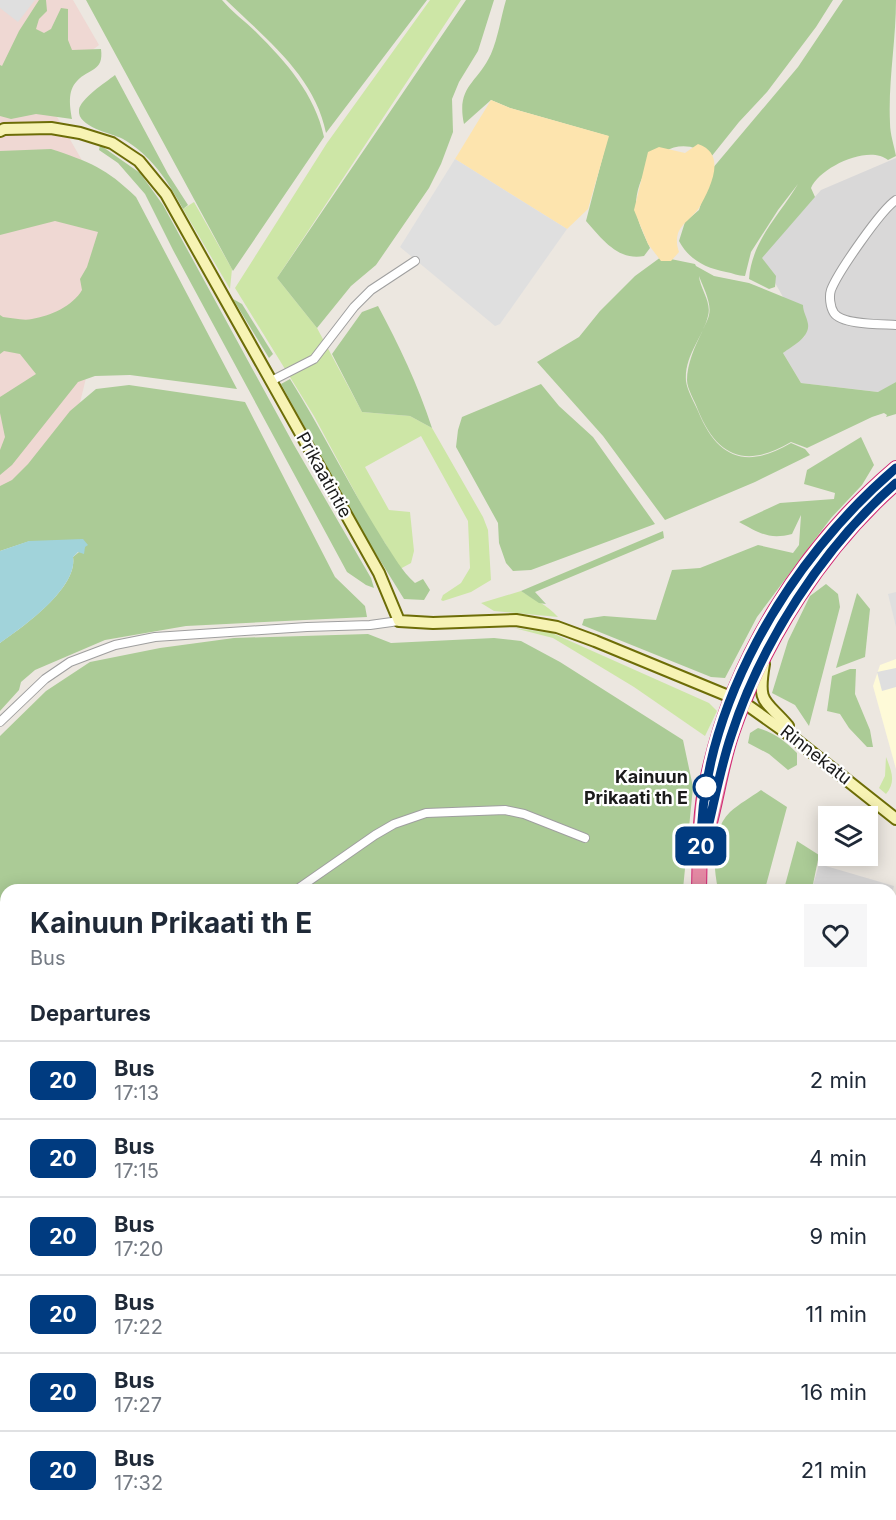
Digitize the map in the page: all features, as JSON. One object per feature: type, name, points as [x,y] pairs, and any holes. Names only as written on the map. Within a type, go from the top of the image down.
[{"type":"highway","points":[[738,700],[757,641],[772,615],[821,546],[856,505],[896,468]]},
{"type":"highway","points":[[699,884],[701,828],[706,782],[719,735],[815,574],[864,514],[896,483]]},
{"type":"street","name":"Prikaatintie","points":[[0,132],[4,129],[51,128],[80,133],[112,143],[139,161],[166,194],[378,572],[399,621]]},
{"type":"street","points":[[896,200],[880,215],[830,291],[833,312],[842,319],[896,324]]},
{"type":"street","points":[[271,381],[314,359],[354,307],[371,290],[416,261]]},
{"type":"street","points":[[0,722],[16,705],[70,662],[115,645],[155,637],[370,625],[399,621],[516,620],[557,627],[738,700]]},
{"type":"street","points":[[766,653],[761,687],[763,696],[766,704],[785,723],[795,739]]},
{"type":"street","name":"Rinnekatu","points":[[738,700],[761,713],[896,819]]},
{"type":"street","points":[[305,884],[375,835],[394,824],[426,813],[505,810],[524,814],[585,838]]},
{"type":"shaded area","points":[[0,0],[73,0],[99,45],[41,89],[122,230],[58,493],[0,550]]},
{"type":"shaded area","points":[[0,0],[35,0],[18,22],[0,8]]},
{"type":"shaded area","points":[[896,158],[896,382],[879,392],[801,383],[783,353],[805,336],[761,258],[821,190]]},
{"type":"shaded area","points":[[455,159],[567,229],[500,324],[495,326],[400,247]]},
{"type":"shaded area","points":[[896,592],[896,627],[888,594]]},
{"type":"shaded area","points":[[896,659],[896,769],[873,686],[880,665]]},
{"type":"shaded area","points":[[896,668],[896,687],[882,691],[877,672]]},
{"type":"shaded area","points":[[818,866],[826,866],[887,884],[813,884]]},
{"type":"green space","points":[[39,0],[46,0],[47,11],[39,19],[36,29],[44,33],[51,29],[61,8],[68,9],[68,40],[72,50],[101,49],[98,66],[77,81],[72,89],[70,99],[72,119],[36,114],[11,119],[0,116],[0,65],[2,66],[19,31]]},
{"type":"green space","points":[[86,0],[222,0],[278,55],[298,80],[314,107],[324,137],[233,271]]},
{"type":"green space","points":[[226,0],[427,0],[326,133],[320,112],[300,76],[287,59]]},
{"type":"green space","points":[[430,0],[461,0],[277,278],[317,328],[362,412],[410,416],[432,428],[483,517],[488,530],[491,580],[471,592],[443,601],[441,600],[443,595],[461,583],[470,568],[468,521],[421,436],[365,467],[389,510],[410,512],[414,551],[411,563],[400,569],[373,526],[314,416],[235,288],[327,143]]},
{"type":"green space","points":[[466,0],[494,0],[478,51],[459,82],[452,99],[453,132],[441,164],[429,188],[376,265],[351,286],[317,328],[277,278]]},
{"type":"green space","points":[[506,0],[833,0],[816,27],[767,92],[711,157],[697,149],[683,146],[670,149],[658,156],[649,166],[637,193],[636,208],[639,223],[650,248],[644,256],[635,257],[618,252],[611,247],[586,221],[608,136],[510,108],[491,100],[464,124],[462,111],[465,93],[491,54]]},
{"type":"green space","points":[[843,0],[896,0],[890,108],[891,131],[896,156],[888,160],[880,156],[858,156],[834,166],[816,180],[811,188],[815,197],[762,258],[776,276],[775,287],[769,289],[749,279],[751,265],[761,240],[798,184],[751,252],[745,276],[719,270],[699,262],[683,248],[679,241],[685,222],[699,210],[712,169],[798,67]]},
{"type":"green space","points":[[115,75],[168,174],[188,205],[183,209],[151,161],[123,139],[96,129],[83,121],[80,116],[80,106],[84,101]]},
{"type":"green space","points":[[100,145],[140,173],[163,205],[294,445],[371,578],[374,588],[347,572],[145,194],[118,163],[99,150]]},
{"type":"green space","points":[[51,149],[106,172],[136,197],[237,389],[130,375],[95,376],[78,382],[12,465],[0,475],[0,450],[5,437],[0,413],[0,397],[36,374],[20,354],[4,351],[0,354],[0,315],[25,320],[32,319],[53,313],[73,301],[82,290],[80,279],[87,267],[98,232],[55,221],[0,235],[0,151]]},
{"type":"green space","points":[[194,202],[232,269],[230,289],[183,209]]},
{"type":"green space","points":[[661,257],[695,264],[714,276],[749,283],[803,305],[808,329],[800,341],[783,353],[801,383],[878,392],[896,382],[896,414],[886,417],[884,413],[872,417],[807,448],[791,442],[760,455],[735,454],[714,439],[687,384],[690,361],[697,343],[691,355],[688,363],[686,381],[689,392],[706,427],[714,440],[724,449],[735,455],[747,457],[760,456],[775,451],[791,443],[805,449],[810,455],[755,482],[665,520],[603,436],[537,362],[579,337],[600,311],[635,276]],"holes":[[[699,276],[710,310],[706,322],[707,301]]]},
{"type":"green space","points":[[233,299],[242,304],[273,354],[269,358]]},
{"type":"green space","points":[[378,306],[408,366],[432,428],[410,416],[362,412],[332,354],[362,312]]},
{"type":"green space","points":[[290,379],[395,559],[415,583],[423,579],[430,590],[424,600],[404,599],[365,536],[281,384]]},
{"type":"green space","points":[[541,384],[559,406],[593,437],[655,524],[531,570],[513,571],[506,563],[499,543],[498,523],[456,447],[458,430],[462,417]]},
{"type":"green space","points":[[129,385],[245,402],[335,577],[365,606],[367,617],[186,626],[105,640],[35,670],[21,682],[19,690],[0,711],[0,643],[35,617],[58,594],[72,569],[73,557],[85,547],[30,541],[0,551],[0,486],[12,480],[28,464],[70,411],[96,389]]},
{"type":"green space","points":[[861,437],[874,465],[862,485],[831,518],[757,617],[725,678],[711,677],[582,625],[584,619],[604,616],[656,620],[672,570],[700,568],[758,545],[793,553],[799,545],[801,515],[792,534],[784,536],[770,536],[739,522],[780,503],[834,499],[835,493],[804,484],[807,470]]},
{"type":"green space","points":[[663,531],[664,538],[535,592],[546,604],[539,603],[521,591]]},
{"type":"green space","points":[[826,584],[838,594],[840,607],[809,726],[795,705],[772,693],[788,641],[810,596]]},
{"type":"green space","points":[[521,591],[545,605],[558,617],[494,611],[481,603]]},
{"type":"green space","points":[[857,593],[870,609],[865,657],[836,668]]},
{"type":"green space","points":[[514,628],[552,633],[709,703],[717,711],[705,736],[634,687],[553,638]]},
{"type":"green space","points":[[368,634],[391,643],[494,638],[521,641],[560,662],[683,740],[693,787],[683,884],[0,884],[0,736],[46,691],[90,662],[160,648],[234,638]]},
{"type":"green space","points":[[856,669],[855,694],[870,730],[873,747],[867,747],[849,728],[840,714],[827,711],[832,676]]},
{"type":"green space","points":[[758,728],[784,741],[793,749],[797,753],[797,765],[788,770],[769,754],[748,743],[750,733]]},
{"type":"green space","points":[[886,757],[892,777],[886,794],[879,788],[885,776]]},
{"type":"green space","points":[[761,790],[787,807],[766,884],[717,884],[715,849],[719,829],[730,812]]},
{"type":"green space","points":[[797,841],[818,854],[813,884],[785,884]]},
{"type":"sand","points":[[491,100],[510,108],[609,136],[588,209],[567,229],[455,159]]},
{"type":"sand","points":[[698,144],[712,155],[714,172],[711,182],[699,208],[678,233],[679,252],[671,261],[661,261],[648,244],[634,210],[648,152],[659,147],[685,153]]},
{"type":"water","points":[[83,539],[88,545],[85,547],[84,554],[78,552],[73,557],[72,569],[58,594],[35,617],[0,643],[0,551],[29,541]]},
{"type":"bus line","name":"20","points":[[896,468],[837,525],[788,591],[757,641],[732,697],[714,753],[706,787],[701,828],[701,855],[722,765],[732,733],[743,702],[766,653],[815,574],[846,534],[896,483]]},
{"type":"place","name":"Kainuun Prikaati th E","points":[[706,787]]}]
